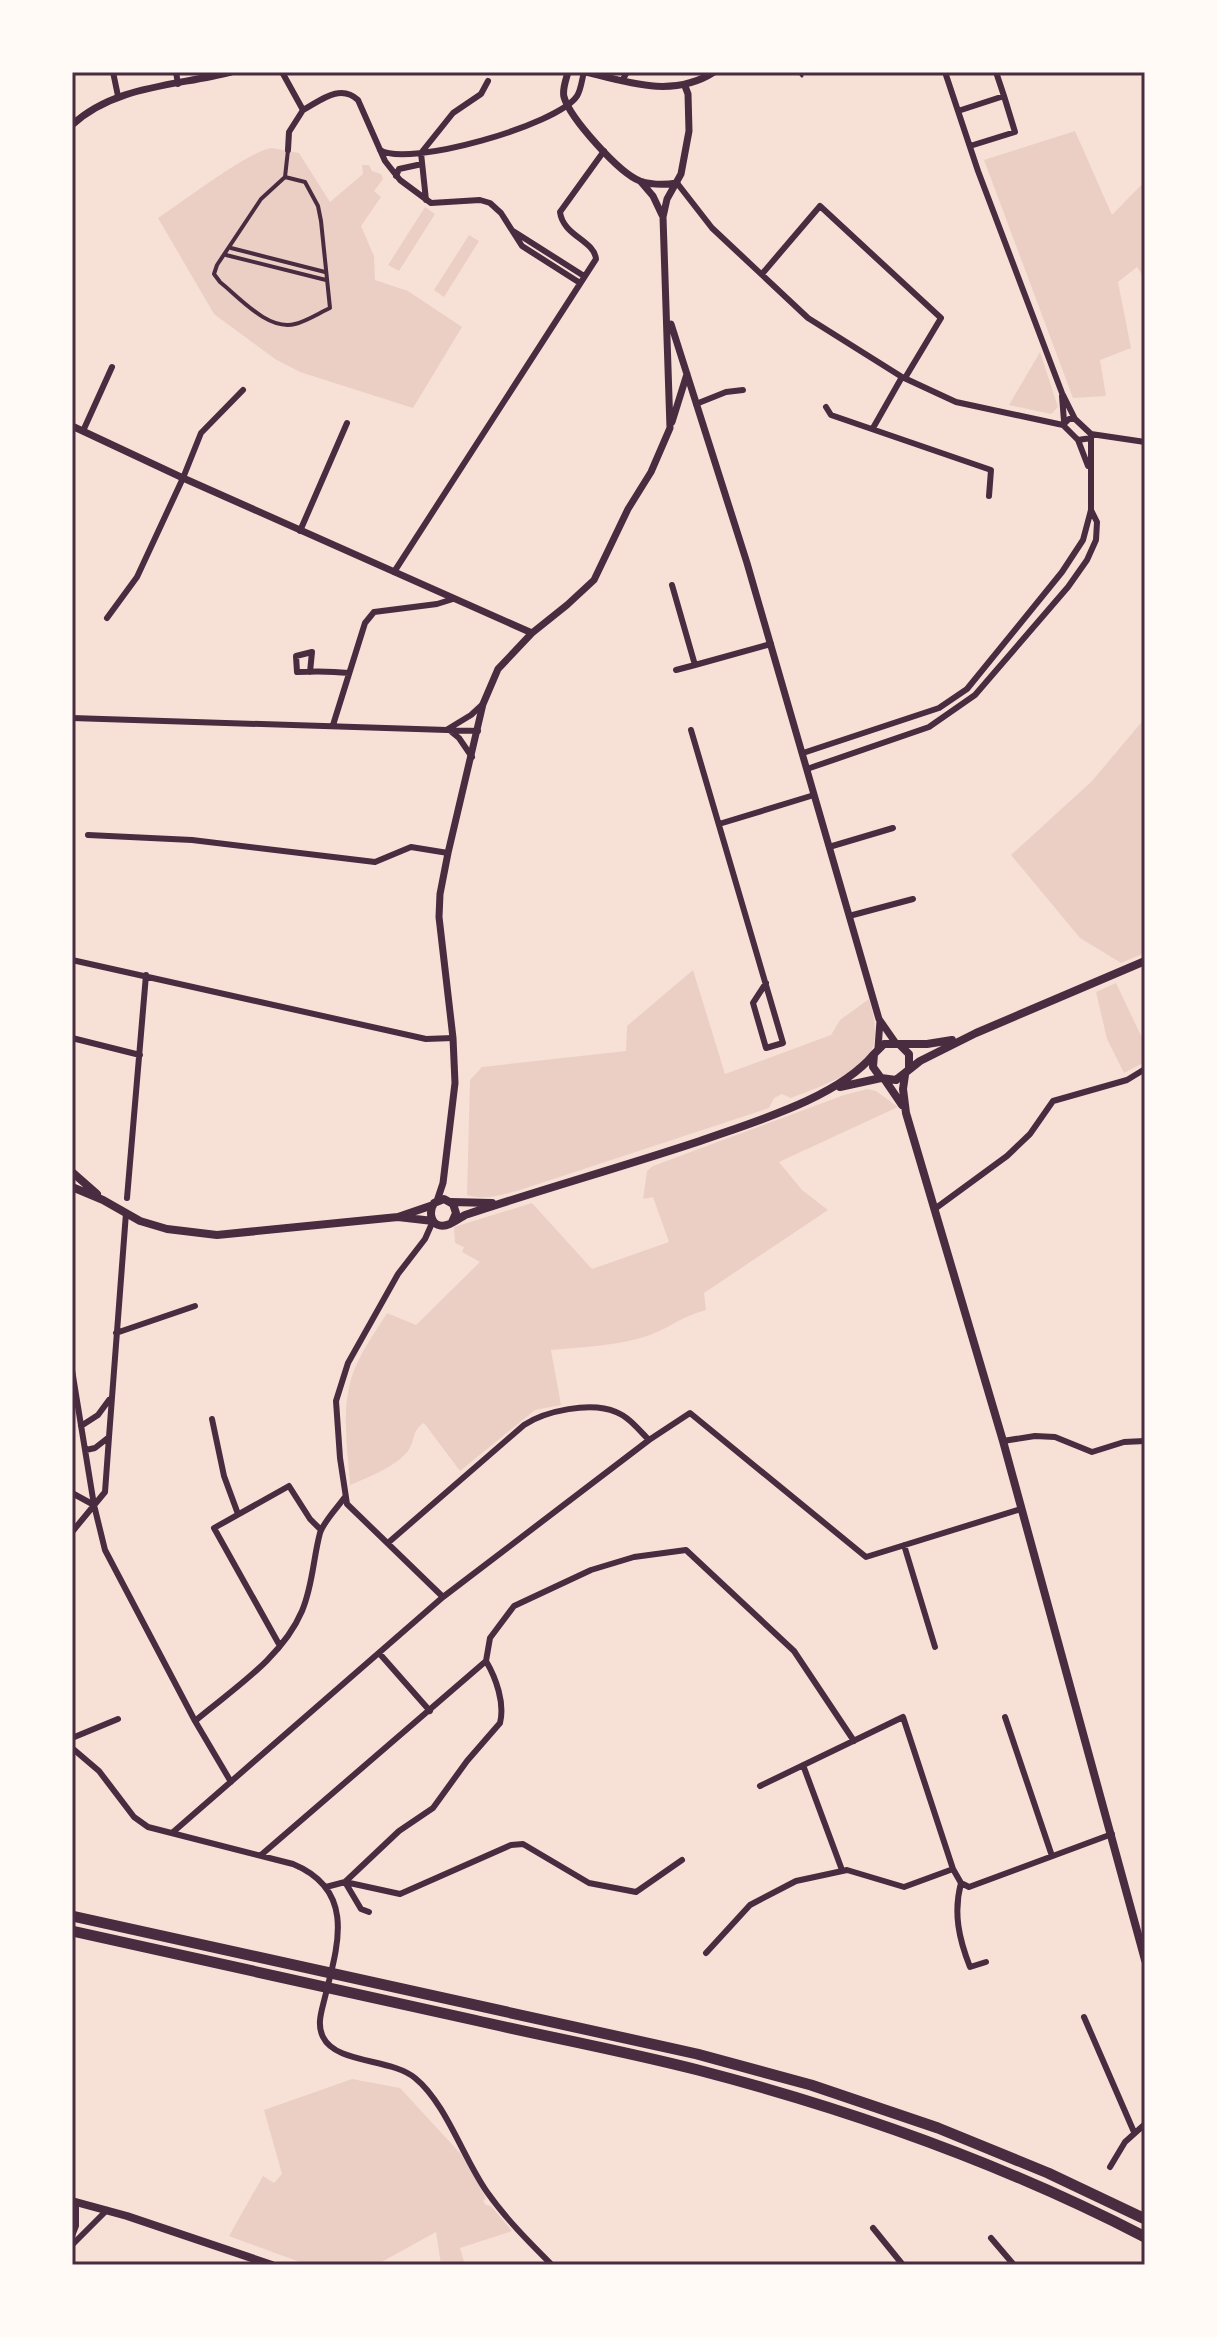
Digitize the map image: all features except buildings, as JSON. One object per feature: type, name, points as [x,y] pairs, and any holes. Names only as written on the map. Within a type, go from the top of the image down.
[{"type":"highway","points":[[72,1916],[697,2054],[811,2085],[938,2128],[1048,2173],[1145,2219]]},
{"type":"highway","points":[[72,1923],[484,2015],[765,2073]]},
{"type":"highway","points":[[72,1931],[696,2069],[895,2130],[989,2166],[1145,2237]]},
{"type":"main road","points":[[828,1090],[883,1079],[896,1080],[920,1061],[976,1033],[1145,961]]},
{"type":"main road","points":[[72,1187],[167,1229],[217,1235],[398,1217],[443,1223],[733,1130],[828,1090],[862,1068],[884,1044],[946,1042],[976,1033]]},
{"type":"main road","points":[[897,1043],[909,1054],[903,1089],[906,1113],[1003,1441],[1145,1960]]},
{"type":"main road","points":[[876,1051],[873,1067],[906,1113]]},
{"type":"main road","points":[[72,1172],[103,1200]]},
{"type":"main road","points":[[443,1223],[456,1211],[450,1202]]},
{"type":"main road","points":[[398,1217],[435,1203],[501,1203]]},
{"type":"main road","points":[[435,1203],[430,1212],[443,1223]]},
{"type":"main road","points":[[74,2201],[272,2265]]},
{"type":"street","points":[[113,72],[118,96]]},
{"type":"street","points":[[176,72],[178,84]]},
{"type":"street","points":[[72,125],[96,107],[118,96],[231,72]]},
{"type":"street","points":[[282,72],[303,110]]},
{"type":"street","points":[[568,72],[563,94],[568,105],[604,151],[653,196],[663,217]]},
{"type":"street","points":[[379,149],[391,155],[421,153],[481,141],[525,127],[568,105],[578,95],[585,72],[657,87],[685,86],[714,72]]},
{"type":"street","points":[[626,82],[627,72]]},
{"type":"street","points":[[803,753],[939,708],[967,689],[1062,572],[1083,540],[1091,510],[1091,436],[1075,419],[1062,393],[945,72]]},
{"type":"street","points":[[970,146],[1015,132],[996,72]]},
{"type":"street","points":[[426,200],[421,153],[453,113],[481,94],[488,81]]},
{"type":"street","points":[[670,428],[663,217],[667,199],[677,183],[689,131],[685,86]]},
{"type":"street","points":[[285,177],[305,182],[318,206],[330,308],[298,324],[285,326],[272,323],[214,274],[261,199],[285,177],[289,132],[303,110],[343,91],[351,93],[358,100],[379,149],[396,176],[426,200],[437,204],[480,200],[490,203],[501,213],[522,246],[580,283]]},
{"type":"street","points":[[958,111],[1004,96]]},
{"type":"street","points":[[393,573],[597,254],[563,224],[560,212],[604,151]]},
{"type":"street","points":[[396,176],[403,166],[422,164]]},
{"type":"street","points":[[639,181],[662,185],[677,183]]},
{"type":"street","points":[[677,183],[712,228],[808,318],[904,378],[956,402],[1064,423],[1075,419]]},
{"type":"street","points":[[762,274],[820,206],[941,318],[873,428]]},
{"type":"street","points":[[511,230],[584,276]]},
{"type":"street","points":[[230,248],[325,272]]},
{"type":"street","points":[[226,255],[326,280]]},
{"type":"street","points":[[667,314],[771,644],[879,1019],[897,1043]]},
{"type":"street","points":[[669,366],[683,363]]},
{"type":"street","points":[[83,431],[112,367]]},
{"type":"street","points":[[435,1203],[443,1183],[455,1083],[439,917],[448,853],[483,704],[498,669],[532,633],[594,580],[628,509],[651,472],[670,428],[687,374]]},
{"type":"street","points":[[107,618],[137,577],[201,433],[243,390]]},
{"type":"street","points":[[678,400],[695,400],[743,390]]},
{"type":"street","points":[[1062,393],[1064,423],[1078,440],[1090,471]]},
{"type":"street","points":[[826,407],[831,415],[991,470],[989,496]]},
{"type":"street","points":[[300,531],[347,423]]},
{"type":"street","points":[[72,426],[532,633]]},
{"type":"street","points":[[1078,440],[1091,436],[1145,442]]},
{"type":"street","points":[[807,769],[929,727],[975,695],[1068,587],[1087,560],[1096,540],[1097,522],[1091,510]]},
{"type":"street","points":[[672,585],[695,665]]},
{"type":"street","points":[[333,725],[365,623],[374,612],[453,599]]},
{"type":"street","points":[[676,670],[771,644]]},
{"type":"street","points":[[310,672],[349,673]]},
{"type":"street","points":[[448,729],[483,704]]},
{"type":"street","points":[[72,718],[478,731]]},
{"type":"street","points":[[448,729],[459,738],[472,757]]},
{"type":"street","points":[[691,730],[766,983],[783,1043],[766,1048],[753,1003],[766,983]]},
{"type":"street","points":[[818,748],[823,764]]},
{"type":"street","points":[[719,824],[814,795]]},
{"type":"street","points":[[829,847],[893,828]]},
{"type":"street","points":[[88,835],[192,840],[375,862],[411,847],[448,853]]},
{"type":"street","points":[[849,916],[913,899]]},
{"type":"street","points":[[72,960],[426,1039],[453,1038]]},
{"type":"street","points":[[127,1198],[146,975]]},
{"type":"street","points":[[876,1051],[879,1019]]},
{"type":"street","points":[[72,1038],[140,1055]]},
{"type":"street","points":[[936,1208],[1007,1156],[1030,1134],[1053,1101],[1119,1083],[1145,1069]]},
{"type":"street","points":[[443,1183],[450,1202]]},
{"type":"street","points":[[72,1532],[105,1492],[126,1213]]},
{"type":"street","points":[[443,1223],[425,1239],[398,1274],[348,1363],[336,1401],[347,1504],[443,1597]]},
{"type":"street","points":[[116,1333],[195,1306]]},
{"type":"street","points":[[72,1370],[94,1505],[105,1550],[195,1721],[231,1782]]},
{"type":"street","points":[[81,1426],[98,1415],[110,1397]]},
{"type":"street","points":[[389,1542],[536,1417],[590,1408],[612,1410],[624,1416],[649,1440]]},
{"type":"street","points":[[172,1833],[443,1597],[649,1440],[690,1413],[866,1557],[1021,1509]]},
{"type":"street","points":[[212,1419],[224,1476],[238,1514]]},
{"type":"street","points":[[1003,1441],[1035,1436],[1055,1437],[1092,1452],[1124,1442],[1145,1441]]},
{"type":"street","points":[[86,1450],[95,1448],[109,1437]]},
{"type":"street","points":[[280,1646],[214,1528],[289,1486],[310,1519],[321,1530]]},
{"type":"street","points":[[72,1493],[94,1505]]},
{"type":"street","points":[[195,1721],[287,1638],[302,1610],[312,1580],[321,1530],[345,1497]]},
{"type":"street","points":[[904,1545],[935,1647]]},
{"type":"street","points":[[261,1855],[486,1661],[490,1638],[514,1606],[591,1570],[634,1557],[686,1550],[794,1651],[854,1741]]},
{"type":"street","points":[[379,1653],[430,1711]]},
{"type":"street","points":[[345,1882],[399,1831],[433,1808],[500,1723],[502,1715],[496,1679],[486,1661]]},
{"type":"street","points":[[760,1786],[903,1717],[953,1869],[961,1883],[969,1887],[1112,1834]]},
{"type":"street","points":[[1005,1717],[1052,1856]]},
{"type":"street","points":[[72,1738],[118,1719]]},
{"type":"street","points":[[72,1748],[99,1771],[134,1817],[148,1827],[261,1855],[306,1870],[326,1887],[336,1908],[339,1924],[320,2018],[322,2036],[335,2050],[395,2067],[407,2072],[424,2087],[486,2191],[552,2265]]},
{"type":"street","points":[[803,1765],[842,1870]]},
{"type":"street","points":[[326,1887],[345,1882],[400,1894],[511,1845],[523,1844],[589,1883],[636,1892],[682,1860]]},
{"type":"street","points":[[706,1953],[750,1905],[796,1881],[842,1870],[904,1887],[953,1869]]},
{"type":"street","points":[[345,1882],[361,1909],[369,1912]]},
{"type":"street","points":[[961,1883],[958,1900],[959,1940],[970,1967],[986,1962]]},
{"type":"street","points":[[1084,2017],[1134,2132]]},
{"type":"street","points":[[1110,2167],[1118,2150],[1145,2124]]},
{"type":"street","points":[[72,2236],[76,2226],[74,2201]]},
{"type":"street","points":[[72,2245],[107,2210]]},
{"type":"street","points":[[873,2228],[903,2265]]},
{"type":"street","points":[[991,2238],[1014,2265]]},
{"type":"shaded area","points":[[1075,131],[1112,215],[1145,181],[1145,279],[1137,267],[1118,282],[1131,348],[1100,360],[1106,396],[1073,398],[984,160]]},
{"type":"shaded area","points":[[272,148],[299,153],[330,202],[363,174],[362,165],[369,165],[372,171],[381,174],[383,179],[374,191],[381,197],[361,226],[374,256],[375,280],[408,291],[462,327],[413,408],[300,372],[275,359],[214,314],[158,218],[232,167]]},
{"type":"shaded area","points":[[425,207],[435,214],[399,271],[388,265]]},
{"type":"shaded area","points":[[469,235],[479,241],[444,297],[434,290]]},
{"type":"shaded area","points":[[1040,352],[1058,407],[1051,414],[1009,405]]},
{"type":"shaded area","points":[[1145,718],[1145,953],[1121,963],[1080,938],[1011,855],[1092,781]]},
{"type":"shaded area","points":[[693,970],[725,1074],[831,1035],[840,1020],[869,999],[875,1032],[870,1053],[840,1078],[791,1098],[782,1094],[774,1098],[769,1108],[520,1190],[487,1197],[467,1195],[470,1080],[482,1067],[626,1051],[627,1026]]},
{"type":"shaded area","points":[[1116,983],[1145,1044],[1145,1062],[1124,1073],[1107,1039],[1096,992]]},
{"type":"shaded area","points":[[867,1089],[876,1091],[898,1107],[779,1162],[802,1190],[828,1210],[704,1293],[706,1310],[633,1340],[551,1350],[561,1405],[535,1410],[460,1471],[424,1423],[417,1429],[403,1457],[350,1485],[346,1419],[354,1370],[387,1313],[416,1325],[480,1262],[462,1252],[464,1247],[455,1243],[454,1227],[532,1203],[592,1269],[669,1242],[653,1197],[643,1199],[647,1171],[653,1166]]},
{"type":"shaded area","points":[[352,2079],[400,2088],[461,2154],[486,2198],[483,2201],[512,2231],[460,2248],[465,2265],[441,2265],[436,2232],[376,2265],[308,2265],[229,2236],[263,2176],[274,2183],[282,2174],[264,2110]]}]
